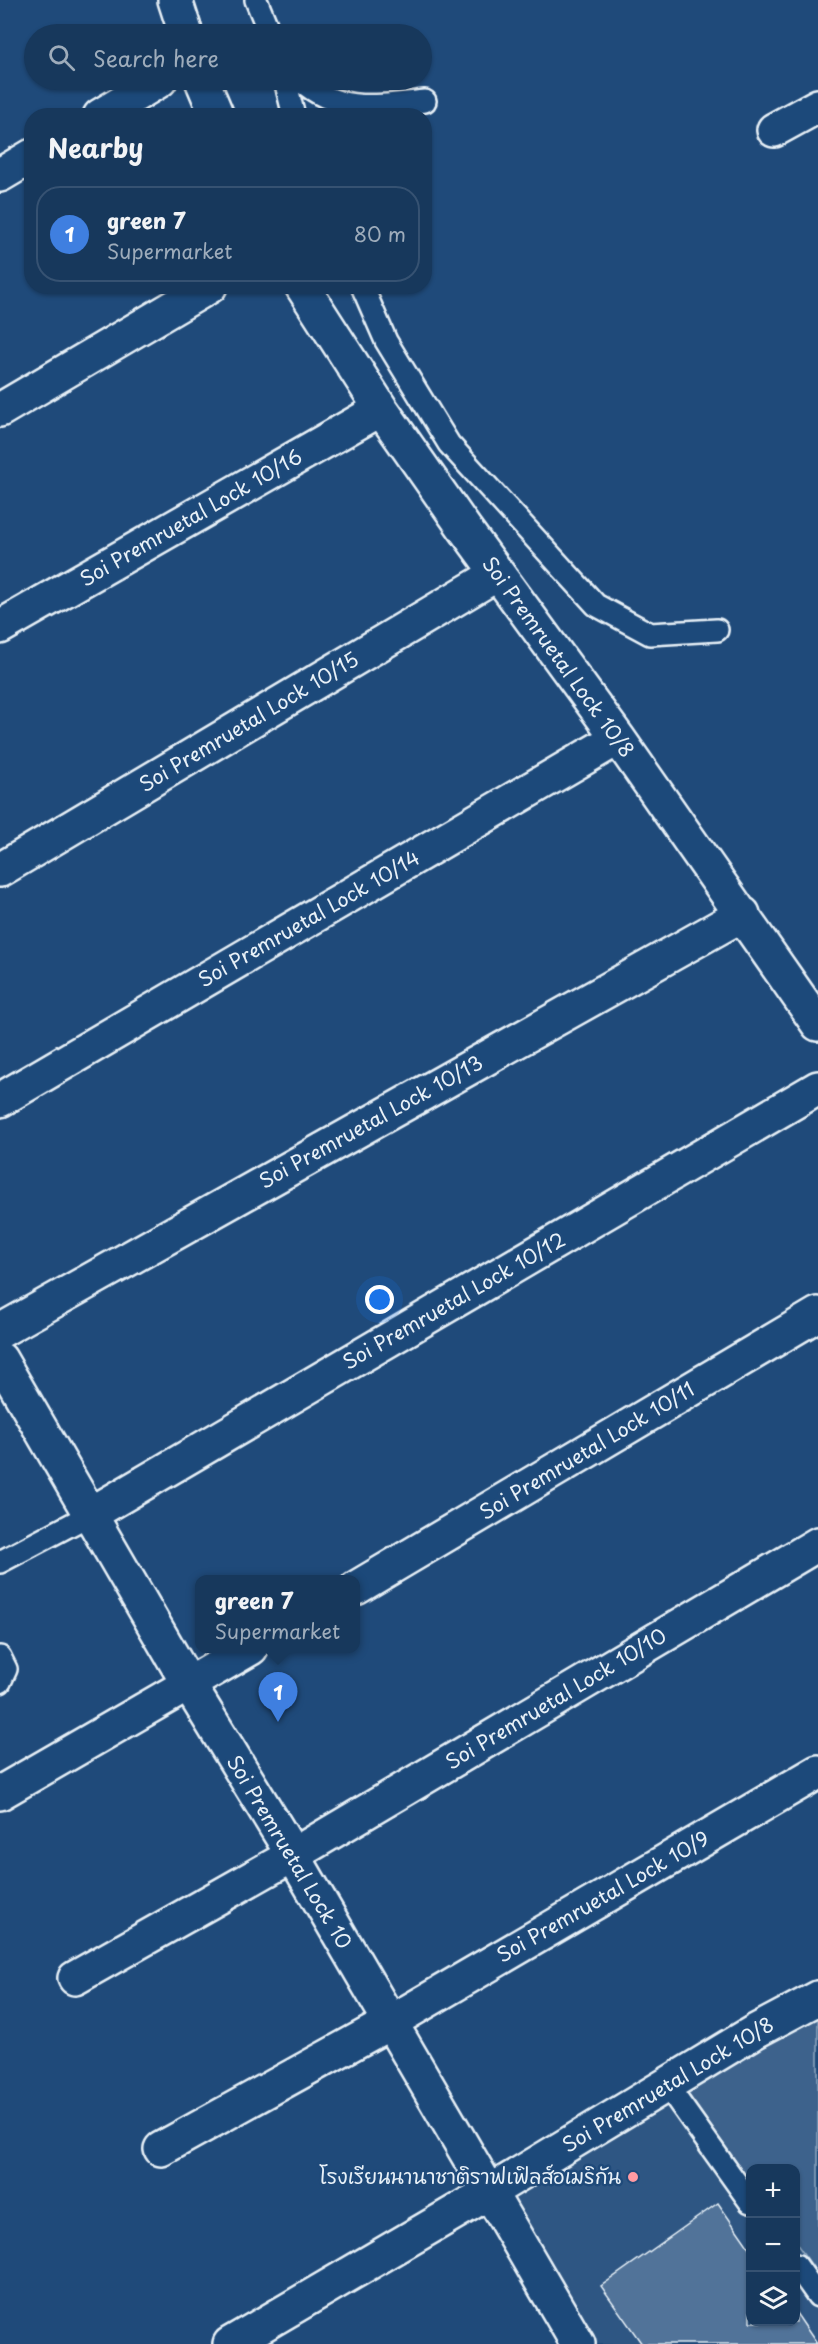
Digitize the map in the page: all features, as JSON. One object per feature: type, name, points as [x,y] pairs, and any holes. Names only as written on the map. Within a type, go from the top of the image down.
[{"type":"street","points":[[175,0],[183,24]]},
{"type":"street","points":[[113,108],[143,90]]},
{"type":"street","points":[[206,90],[214,108]]},
{"type":"street","points":[[774,130],[818,106]]},
{"type":"street","points":[[0,175],[24,161]]},
{"type":"street","points":[[0,410],[196,294]]},
{"type":"street","name":"Soi Premruetal Lock 10/8","points":[[307,294],[381,409],[497,574],[618,738],[818,1024]]},
{"type":"street","name":"Soi Premruetal Lock 10/16","points":[[0,627],[381,409]]},
{"type":"street","name":"Soi Premruetal Lock 10/15","points":[[0,870],[497,574]]},
{"type":"street","name":"Soi Premruetal Lock 10/14","points":[[0,1100],[618,738]]},
{"type":"street","name":"Soi Premruetal Lock 10/13","points":[[0,1331],[743,914]]},
{"type":"street","name":"Soi Premruetal Lock 10/12","points":[[91,1515],[818,1088]]},
{"type":"street","name":"Soi Premruetal Lock 10/11","points":[[360,1586],[818,1314]]},
{"type":"street","name":"Soi Premruetal Lock 10","points":[[0,1359],[189,1685],[293,1855],[578,2344]]},
{"type":"street","name":"Soi Premruetal Lock 10/10","points":[[75,1978],[293,1855],[818,1544]]},
{"type":"street","points":[[0,1793],[243,1653]]},
{"type":"street","name":"Soi Premruetal Lock 10/9","points":[[161,2149],[389,2023],[818,1772]]},
{"type":"street","name":"Soi Premruetal Lock 10/8","points":[[230,2344],[488,2193],[754,2032],[818,1998]]},
{"type":"lane","points":[[256,0],[266,24]]},
{"type":"lane","points":[[288,90],[292,108]]},
{"type":"lane","points":[[312,90],[339,104],[383,105],[425,101]]},
{"type":"lane","points":[[366,294],[386,340],[449,444],[596,605],[650,634],[717,630]]},
{"type":"lane","points":[[0,1562],[91,1515]]},
{"type":"lane","points":[[0,1658],[6,1669],[0,1682]]},
{"type":"lane","points":[[666,2084],[746,2196]]},
{"type":"lane","points":[[800,2272],[818,2296]]},
{"type":"shaded area","points":[[818,1998],[818,2274],[800,2249],[800,2164],[746,2164],[746,2175],[683,2087]]},
{"type":"shaded area","name":"โรงเรียนนานาชาติราฟเฟิลส์อเมริกัน","points":[[818,2002],[818,2344],[592,2344],[499,2186]]},
{"type":"building","points":[[718,2203],[746,2243],[746,2326],[800,2326],[800,2319],[817,2344],[642,2344],[601,2286]]},
{"type":"place","name":"green 7","points":[[278,1722]]},
{"type":"place","name":"โรงเรียนนานาชาติราฟเฟิลส์อเมริกัน","points":[[633,2177]]}]
